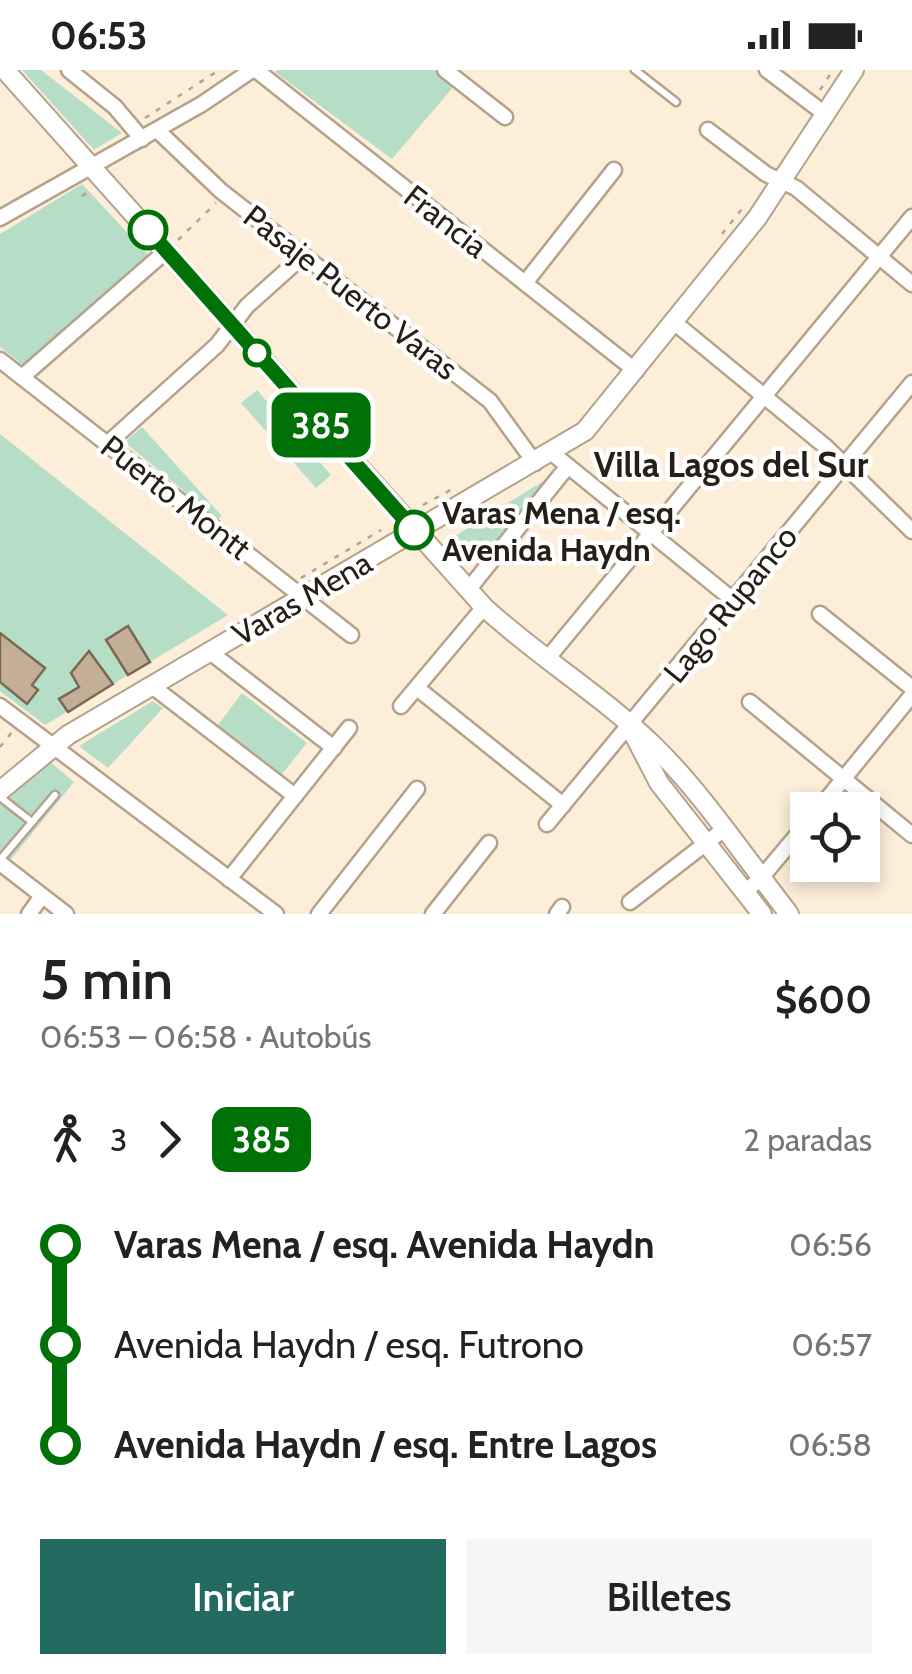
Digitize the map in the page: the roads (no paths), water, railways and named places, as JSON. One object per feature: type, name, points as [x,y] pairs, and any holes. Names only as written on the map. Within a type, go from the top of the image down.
[{"type":"street","points":[[5,70],[484,607],[593,692],[664,756],[789,914]]},
{"type":"street","points":[[69,70],[115,107],[142,138]]},
{"type":"street","points":[[0,218],[157,130],[254,70]]},
{"type":"street","name":"Francia","points":[[254,70],[636,371]]},
{"type":"street","points":[[445,70],[505,116]]},
{"type":"street","points":[[767,70],[819,109]]},
{"type":"street","name":"Varas Mena","points":[[0,794],[52,746],[552,453],[595,422],[782,182],[819,109],[854,70]]},
{"type":"street","name":"Pasaje Puerto Varas","points":[[157,130],[225,194],[490,402],[535,463]]},
{"type":"street","points":[[708,130],[766,174],[796,188],[912,284]]},
{"type":"street","points":[[525,283],[614,170]]},
{"type":"street","points":[[548,659],[912,217]]},
{"type":"street","points":[[22,377],[166,250]]},
{"type":"street","points":[[108,444],[217,345],[247,306],[304,255]]},
{"type":"street","points":[[675,322],[845,464],[912,530]]},
{"type":"street","name":"Puerto Montt","points":[[0,360],[350,635]]},
{"type":"street","name":"Lago Rupanco","points":[[548,824],[912,382]]},
{"type":"street","points":[[552,453],[732,600]]},
{"type":"street","points":[[468,590],[568,466]]},
{"type":"street","points":[[401,706],[484,607]]},
{"type":"street","points":[[820,614],[912,692],[833,792]]},
{"type":"street","points":[[210,652],[334,748]]},
{"type":"street","points":[[152,686],[295,796]]},
{"type":"street","points":[[417,688],[564,805]]},
{"type":"street","points":[[750,702],[912,835]]},
{"type":"street","points":[[0,706],[276,914]]},
{"type":"street","points":[[630,726],[650,769],[762,914]]},
{"type":"street","points":[[230,879],[349,728]]},
{"type":"street","points":[[318,914],[417,789]]},
{"type":"street","points":[[630,902],[723,830]]},
{"type":"street","points":[[433,914],[489,843]]},
{"type":"street","points":[[745,892],[790,843]]},
{"type":"street","points":[[0,861],[66,914]]},
{"type":"street","points":[[29,914],[42,896]]},
{"type":"lane","points":[[635,70],[676,102]]},
{"type":"lane","points":[[0,794],[32,822]]},
{"type":"lane","points":[[0,861],[56,795]]},
{"type":"place","name":"Varas Mena / esq. Avenida Haydn","points":[[414,530]]},
{"type":"district","name":"Villa Lagos del Sur","points":[[731,464]]}]
